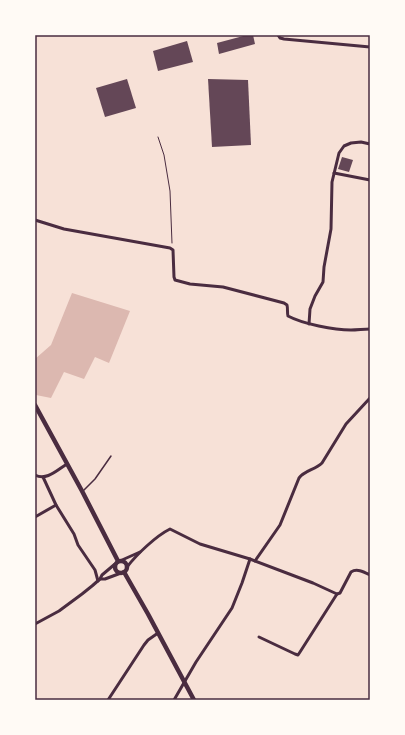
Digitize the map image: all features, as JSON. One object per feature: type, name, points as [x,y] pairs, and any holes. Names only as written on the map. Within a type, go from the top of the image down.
[{"type":"main road","points":[[35,405],[119,562]]},
{"type":"main road","points":[[122,573],[127,567],[125,562],[119,562],[114,567],[115,570],[122,573],[158,632],[194,700]]},
{"type":"street","points":[[278,35],[280,38],[284,39],[370,47]]},
{"type":"street","points":[[309,324],[310,309],[323,282],[324,267],[331,229],[332,182],[339,153],[344,146],[351,142],[370,144]]},
{"type":"street","points":[[334,173],[370,180]]},
{"type":"street","points":[[35,220],[64,229],[167,247],[172,249],[175,280],[190,284],[223,287],[284,303],[288,305],[288,316],[309,324],[350,330],[370,329]]},
{"type":"street","points":[[255,561],[280,524],[299,478],[304,473],[318,467],[322,463],[346,424],[370,398]]},
{"type":"street","points":[[35,475],[43,477],[52,474],[67,464]]},
{"type":"street","points":[[43,477],[56,505],[74,534],[78,545],[95,570],[99,580]]},
{"type":"street","points":[[35,517],[56,505]]},
{"type":"street","points":[[127,567],[160,535],[170,530],[200,544],[250,559],[313,583],[337,594]]},
{"type":"street","points":[[35,624],[59,611],[92,586],[102,575],[119,562],[142,551]]},
{"type":"street","points":[[174,700],[196,662],[232,608],[250,559]]},
{"type":"street","points":[[259,637],[298,654],[337,594],[340,592],[351,572],[358,570],[370,575]]},
{"type":"street","points":[[99,580],[122,573]]},
{"type":"street","points":[[108,700],[144,645],[158,632]]},
{"type":"lane","points":[[82,491],[95,479],[111,456]]},
{"type":"path","points":[[158,137],[164,155],[170,191],[172,249]]},
{"type":"shaded area","points":[[72,293],[130,311],[109,363],[95,357],[84,379],[64,372],[51,398],[36,395],[35,359],[51,345]]},
{"type":"building","points":[[247,35],[253,35],[255,44],[219,54],[217,43]]},
{"type":"building","points":[[187,41],[193,62],[158,71],[153,51]]},
{"type":"building","points":[[127,79],[136,108],[105,117],[96,88]]},
{"type":"building","points":[[208,79],[248,80],[251,145],[212,147]]},
{"type":"building","points":[[342,157],[353,160],[349,172],[338,169]]}]
